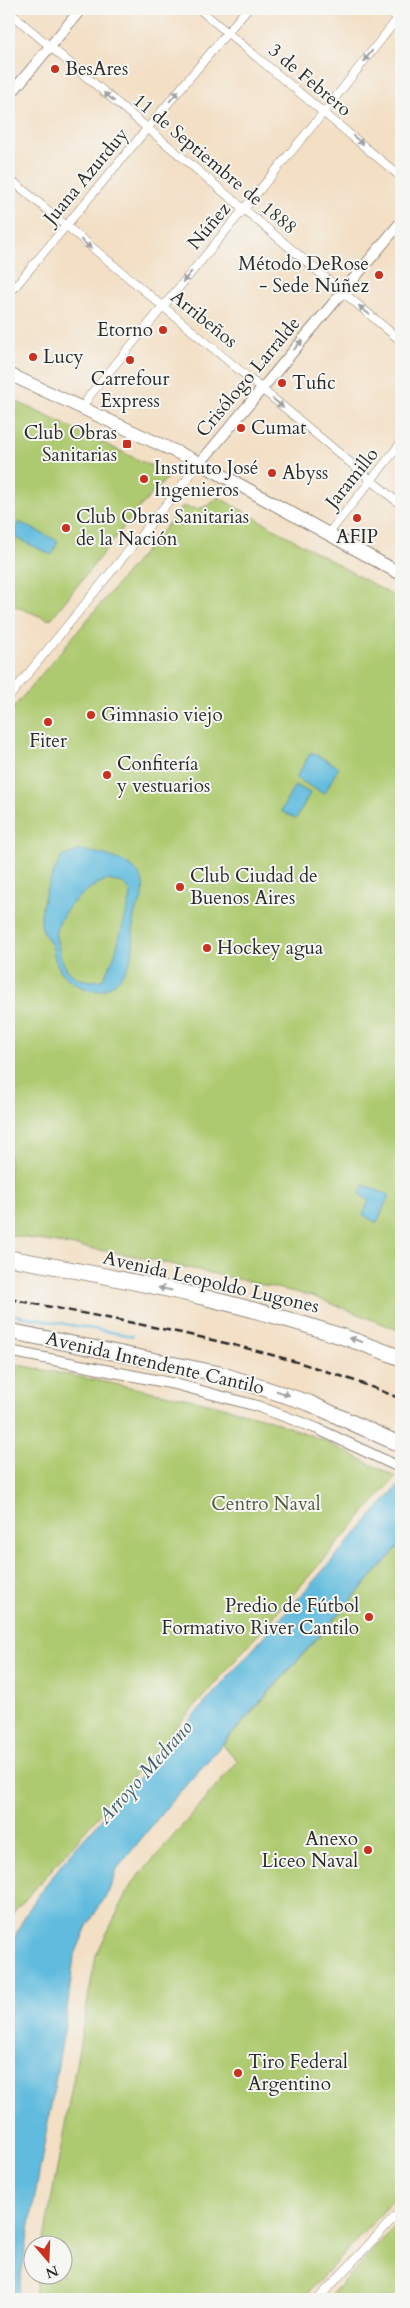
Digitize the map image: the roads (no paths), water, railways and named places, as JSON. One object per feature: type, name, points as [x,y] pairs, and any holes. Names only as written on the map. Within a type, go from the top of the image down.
[{"type":"highway","name":"Avenida Leopoldo Lugones","points":[[9,1258],[185,1293],[289,1318],[401,1358]]},
{"type":"highway","name":"Avenida Intendente Cantilo","points":[[9,1330],[229,1376],[308,1403],[401,1445]]},
{"type":"main road","points":[[9,374],[200,463],[401,574]]},
{"type":"street","points":[[9,96],[82,9]]},
{"type":"street","name":"3 de Febrero","points":[[199,9],[401,177]]},
{"type":"street","name":"Juana Azurduy","points":[[9,294],[248,9]]},
{"type":"street","points":[[388,9],[400,19]]},
{"type":"street","name":"11 de Septiembre de 1888","points":[[9,12],[401,341]]},
{"type":"street","name":"Núñez","points":[[82,408],[90,395],[162,306],[400,19]]},
{"type":"street","name":"Arribeños","points":[[9,178],[401,505]]},
{"type":"street","name":"Crisólogo Larralde","points":[[200,463],[260,388],[401,222]]},
{"type":"street","name":"Jaramillo","points":[[328,534],[401,443]]},
{"type":"street","points":[[9,697],[200,463]]},
{"type":"street","name":"Avenida Intendente Cantilo","points":[[9,1351],[175,1384],[257,1406],[304,1423],[401,1468]]},
{"type":"street","points":[[318,2299],[401,2210]]},
{"type":"water","points":[[19,522],[58,541],[52,555],[12,536]]},
{"type":"water","points":[[311,752],[339,767],[324,794],[296,778]]},
{"type":"water","points":[[295,785],[310,793],[296,819],[281,811]]},
{"type":"water","points":[[80,850],[102,854],[125,862],[134,869],[144,887],[142,899],[134,916],[133,952],[129,964],[118,980],[102,990],[87,989],[62,973],[52,946],[42,929],[41,910],[43,901],[62,857]],"holes":[[[106,880],[123,883],[131,892],[114,957],[102,980],[93,981],[78,978],[67,969],[60,954],[56,933],[60,921],[76,899],[90,889]]]},
{"type":"water","points":[[364,1185],[389,1195],[377,1223],[363,1215],[369,1200],[360,1195]]},
{"type":"water","name":"Arroyo Medrano","points":[[401,1483],[401,1544],[170,1803],[117,1869],[109,1891],[87,1926],[74,1957],[65,2025],[28,2236],[22,2236],[22,2270],[17,2299],[9,2299],[9,1955],[13,1941],[32,1904],[66,1859]]},
{"type":"waterway","points":[[9,1314],[133,1336]]},
{"type":"railway","points":[[9,1299],[158,1328],[257,1351],[306,1365],[401,1399]]},
{"type":"place","name":"BesAres","points":[[55,69]]},
{"type":"place","name":"Método DeRose - Sede Núñez","points":[[379,275]]},
{"type":"place","name":"Etorno","points":[[163,330]]},
{"type":"place","name":"Lucy","points":[[33,357]]},
{"type":"place","name":"Carrefour Express","points":[[130,360]]},
{"type":"place","name":"Tufic","points":[[282,383]]},
{"type":"place","name":"Cumat","points":[[241,428]]},
{"type":"place","name":"Club Obras Sanitarias","points":[[127,444]]},
{"type":"place","name":"Abyss","points":[[272,473]]},
{"type":"place","name":"Instituto José Ingenieros","points":[[144,479]]},
{"type":"place","name":"AFIP","points":[[357,518]]},
{"type":"place","name":"Club Obras Sanitarias de la Nación","points":[[66,528]]},
{"type":"place","name":"Gimnasio viejo","points":[[91,715]]},
{"type":"place","name":"Fiter","points":[[48,722]]},
{"type":"place","name":"Confitería y vestuarios","points":[[107,775]]},
{"type":"place","name":"Club Ciudad de Buenos Aires","points":[[180,887]]},
{"type":"place","name":"Hockey agua","points":[[207,948]]},
{"type":"place","name":"Predio de Fútbol Formativo River Cantilo","points":[[369,1617]]},
{"type":"place","name":"Anexo Liceo Naval","points":[[368,1850]]},
{"type":"place","name":"Tiro Federal Argentino","points":[[238,2073]]},
{"type":"park label","name":"Centro Naval","points":[[266,1504]]}]
